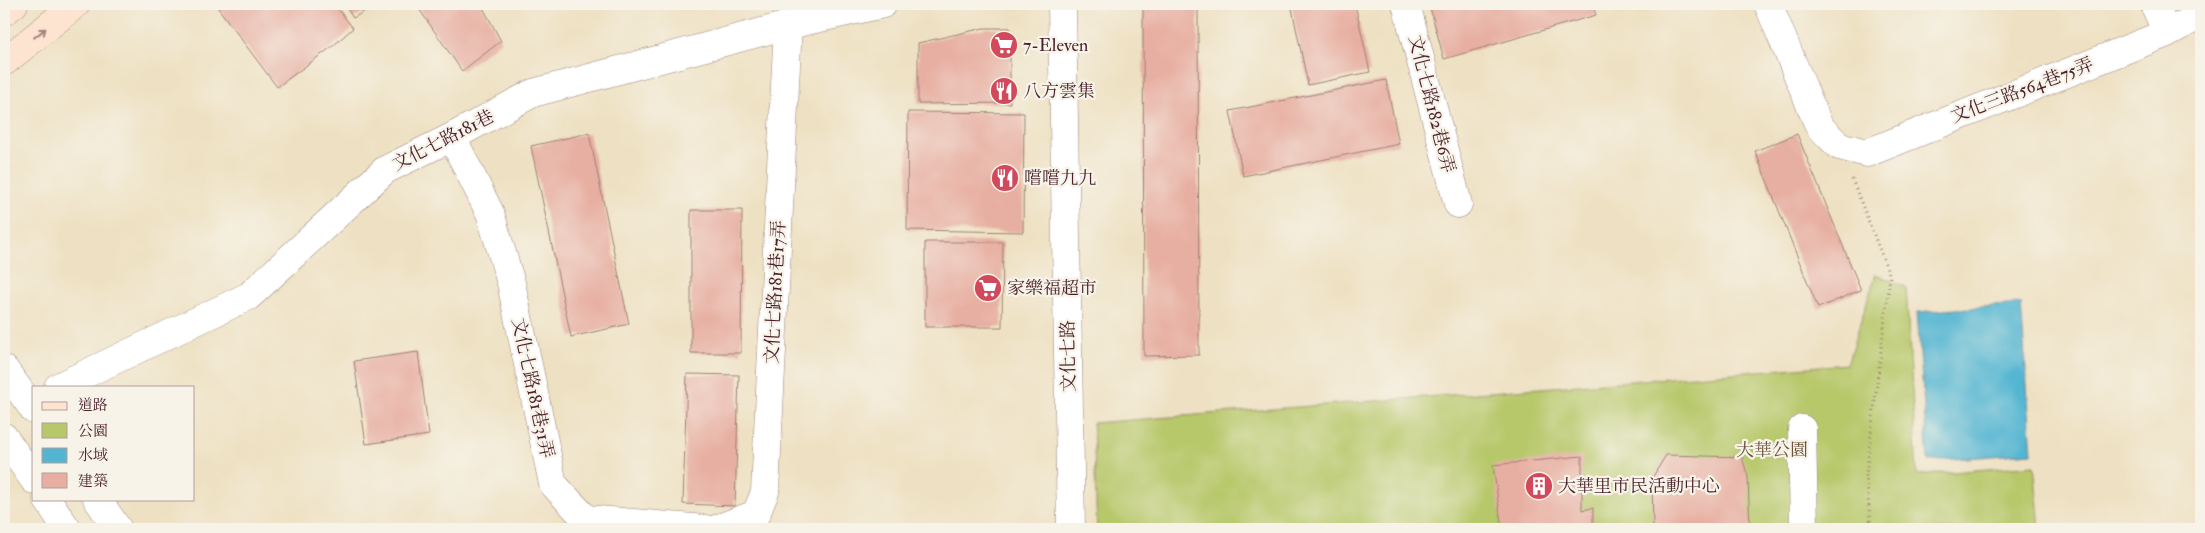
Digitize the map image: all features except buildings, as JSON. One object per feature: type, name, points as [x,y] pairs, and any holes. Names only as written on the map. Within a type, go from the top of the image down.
[{"type":"street","points":[[4,12],[14,4]]},
{"type":"street","points":[[4,62],[76,4]]},
{"type":"street","name":"文化七路181巷","points":[[60,386],[249,296],[385,170],[452,137],[533,93],[788,25],[883,4]]},
{"type":"street","name":"文化七路","points":[[1062,4],[1070,529]]},
{"type":"street","name":"文化七路182巷6弄","points":[[1406,4],[1458,204]]},
{"type":"street","points":[[1768,4],[1819,126],[1839,146]]},
{"type":"street","points":[[2154,4],[2167,34]]},
{"type":"street","name":"文化三路564巷75弄","points":[[1839,146],[1867,152],[2167,34],[2201,15]]},
{"type":"street","name":"文化七路181巷17弄","points":[[716,529],[756,514],[765,492],[788,25]]},
{"type":"street","name":"文化七路181巷31弄","points":[[452,137],[490,213],[511,282],[553,484],[586,519],[705,529]]},
{"type":"street","points":[[4,369],[32,403]]},
{"type":"street","points":[[1802,429],[1804,529]]},
{"type":"street","points":[[4,437],[32,477]]},
{"type":"street","points":[[48,500],[67,529]]},
{"type":"street","points":[[98,500],[118,529]]},
{"type":"path","points":[[1839,146],[1890,276],[1866,475],[1871,529]]},
{"type":"green space","name":"大華公園","points":[[1876,274],[1906,287],[1917,475],[2034,465],[2040,529],[1097,529],[1093,423],[1847,364]]},
{"type":"water","points":[[2021,304],[2032,453],[1928,461],[1917,312]]},
{"type":"place","name":"7-Eleven","points":[[1004,45]]},
{"type":"place","name":"八方雲集","points":[[1004,91]]},
{"type":"place","name":"嚐嚐九九","points":[[1005,178]]},
{"type":"place","name":"家樂福超市","points":[[988,288]]},
{"type":"place","name":"大華里市民活動中心","points":[[1539,486]]}]
